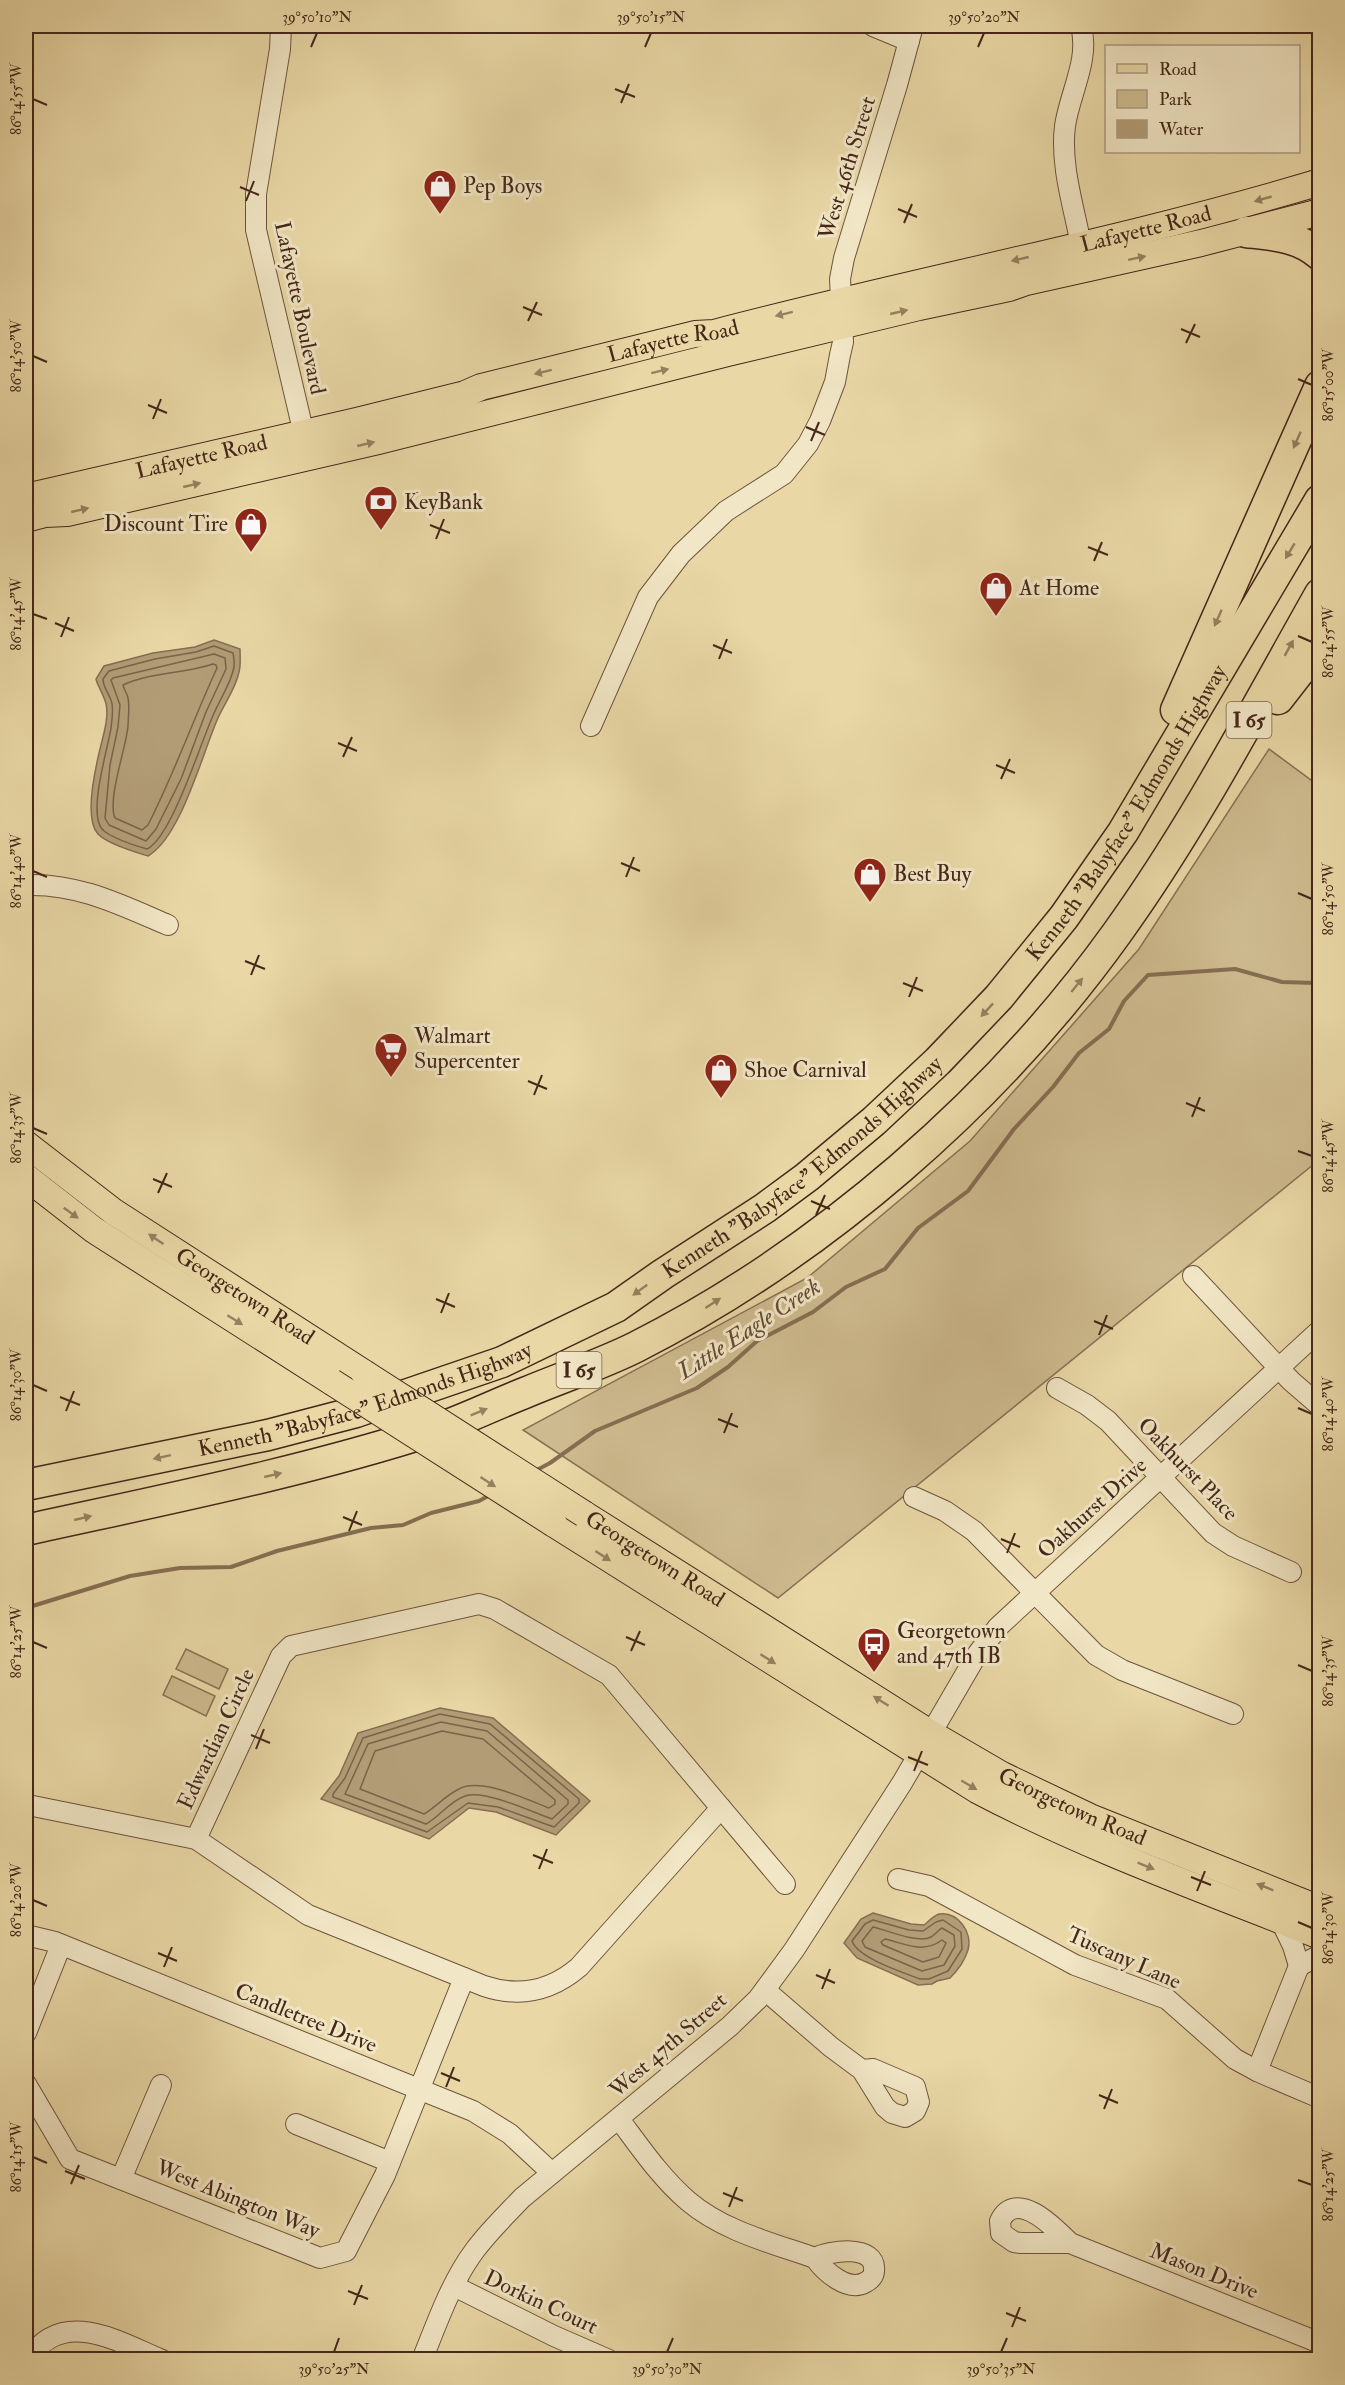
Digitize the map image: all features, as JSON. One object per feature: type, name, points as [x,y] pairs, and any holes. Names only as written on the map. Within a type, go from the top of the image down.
[{"type":"highway","points":[[1245,232],[1292,239],[1308,246],[1320,255]]},
{"type":"highway","points":[[1010,983],[1078,886],[1117,821],[1156,747],[1207,643],[1320,386]]},
{"type":"highway","name":"Kenneth \"Babyface\" Edmonds Highway","points":[[26,1485],[268,1435],[356,1412],[502,1362],[616,1307],[765,1208],[835,1155],[931,1068],[1010,983],[1064,917],[1123,832],[1320,500]]},
{"type":"highway","name":"Kenneth \"Babyface\" Edmonds Highway","points":[[26,1530],[294,1470],[437,1429],[633,1348],[705,1308],[792,1252],[859,1201],[910,1158],[984,1089],[1094,964],[1177,845],[1320,594]]},
{"type":"highway","points":[[1177,845],[1279,697],[1320,645]]},
{"type":"main road","name":"Lafayette Road","points":[[842,313],[1081,245],[1191,219],[1320,182]]},
{"type":"main road","name":"Lafayette Road","points":[[26,519],[45,514],[67,513],[307,445],[501,382],[695,334],[1009,288],[1320,212]]},
{"type":"main road","name":"Lafayette Road","points":[[26,497],[307,445]]},
{"type":"main road","name":"Georgetown Road","points":[[26,1144],[114,1212],[584,1514],[924,1744],[977,1790],[1023,1814],[1092,1845],[1314,1934]]},
{"type":"main road","name":"Georgetown Road","points":[[26,1177],[94,1230],[554,1524],[924,1744],[962,1753],[1059,1803],[1319,1908]]},
{"type":"street","name":"Lafayette Boulevard","points":[[281,26],[280,49],[256,194],[255,221],[257,239],[307,445]]},
{"type":"street","points":[[873,26],[911,33]]},
{"type":"street","points":[[1081,26],[1084,38],[1082,63],[1065,124],[1064,152],[1081,245]]},
{"type":"street","name":"West 46th Street","points":[[591,726],[648,597],[681,554],[726,511],[784,474],[808,444],[835,382],[843,342],[840,279],[844,258],[911,33]]},
{"type":"street","points":[[26,885],[48,885],[80,890],[168,925]]},
{"type":"street","points":[[1192,1276],[1279,1368],[1320,1406]]},
{"type":"street","name":"Oakhurst Drive","points":[[924,1744],[987,1640],[1006,1619],[1320,1329]]},
{"type":"street","name":"Oakhurst Place","points":[[1057,1388],[1087,1405],[1108,1421],[1201,1522],[1220,1538],[1291,1572]]},
{"type":"street","points":[[914,1497],[945,1511],[970,1527],[1036,1592],[1079,1640],[1106,1662],[1233,1714]]},
{"type":"street","name":"Edwardian Circle","points":[[721,1808],[584,1963],[564,1979],[542,1989],[515,1992],[497,1990],[464,1978],[308,1915],[196,1839],[281,1656],[291,1646],[478,1604],[495,1609],[604,1672],[721,1808],[785,1884]]},
{"type":"street","name":"West 47th Street","points":[[422,2360],[454,2286],[475,2250],[495,2225],[522,2198],[730,2026],[765,1990],[794,1950],[924,1744]]},
{"type":"street","points":[[26,1805],[196,1839]]},
{"type":"street","name":"Tuscany Lane","points":[[898,1879],[929,1886],[1075,1965],[1167,1999],[1229,2054],[1257,2071],[1320,2098]]},
{"type":"street","points":[[1314,1934],[1319,1908]]},
{"type":"street","points":[[1257,2071],[1299,1966],[1293,1946],[1281,1921]]},
{"type":"street","name":"Candletree Drive","points":[[26,1935],[61,1945],[472,2111],[501,2126],[552,2173]]},
{"type":"street","points":[[26,2033],[61,1945]]},
{"type":"street","points":[[1299,1966],[1320,1955]]},
{"type":"street","name":"West Abington Way","points":[[26,2084],[70,2159],[320,2258],[346,2251],[390,2162],[421,2090],[464,1978]]},
{"type":"street","points":[[765,1990],[831,2047],[862,2070]]},
{"type":"street","points":[[121,2179],[161,2085]]},
{"type":"street","points":[[619,2119],[675,2190],[699,2210],[746,2234],[814,2258]]},
{"type":"street","points":[[296,2124],[390,2162]]},
{"type":"street","name":"Mason Drive","points":[[1070,2243],[1320,2343]]},
{"type":"street","name":"Dorkin Court","points":[[454,2286],[524,2322],[609,2360]]},
{"type":"street","points":[[28,2360],[37,2348],[58,2334],[77,2331],[96,2333],[162,2360]]},
{"type":"green space","points":[[1269,749],[1319,786],[1319,1160],[778,1598],[523,1430],[807,1278],[970,1141],[1139,949]]},
{"type":"green space","points":[[186,1649],[228,1669],[219,1689],[176,1669]]},
{"type":"green space","points":[[172,1676],[215,1696],[206,1716],[163,1695]]},
{"type":"water","points":[[214,640],[240,649],[240,669],[171,831],[160,846],[148,856],[102,838],[91,816],[94,778],[107,714],[105,701],[96,679],[104,666],[153,653],[195,647]]},
{"type":"water","points":[[440,1708],[493,1718],[590,1801],[556,1835],[496,1812],[469,1808],[429,1839],[321,1799],[339,1776],[358,1733]]},
{"type":"water","points":[[873,1913],[911,1924],[924,1925],[939,1914],[952,1916],[966,1930],[969,1943],[965,1958],[950,1978],[932,1984],[918,1985],[857,1958],[844,1943],[861,1919]]},
{"type":"waterway","name":"Little Eagle Creek","points":[[533,1472],[550,1463],[595,1431],[697,1388],[728,1367],[757,1341],[813,1312],[846,1287],[885,1269],[918,1228],[968,1191],[1014,1129],[1053,1087],[1079,1053],[1109,1029],[1124,1001],[1148,975],[1235,969],[1282,982],[1320,985]]},
{"type":"waterway","name":"Little Eagle Creek","points":[[26,1608],[130,1576],[180,1568],[231,1567],[277,1551],[371,1528],[403,1525],[431,1513],[479,1501],[490,1495]]},
{"type":"place","name":"Pep Boys","points":[[440,215]]},
{"type":"place","name":"KeyBank","points":[[381,531]]},
{"type":"place","name":"Discount Tire","points":[[251,553]]},
{"type":"place","name":"At Home","points":[[996,617]]},
{"type":"place","name":"Best Buy","points":[[870,903]]},
{"type":"place","name":"Walmart Supercenter","points":[[391,1078]]},
{"type":"place","name":"Shoe Carnival","points":[[721,1099]]},
{"type":"place","name":"Georgetown and 47th IB","points":[[874,1673]]}]
